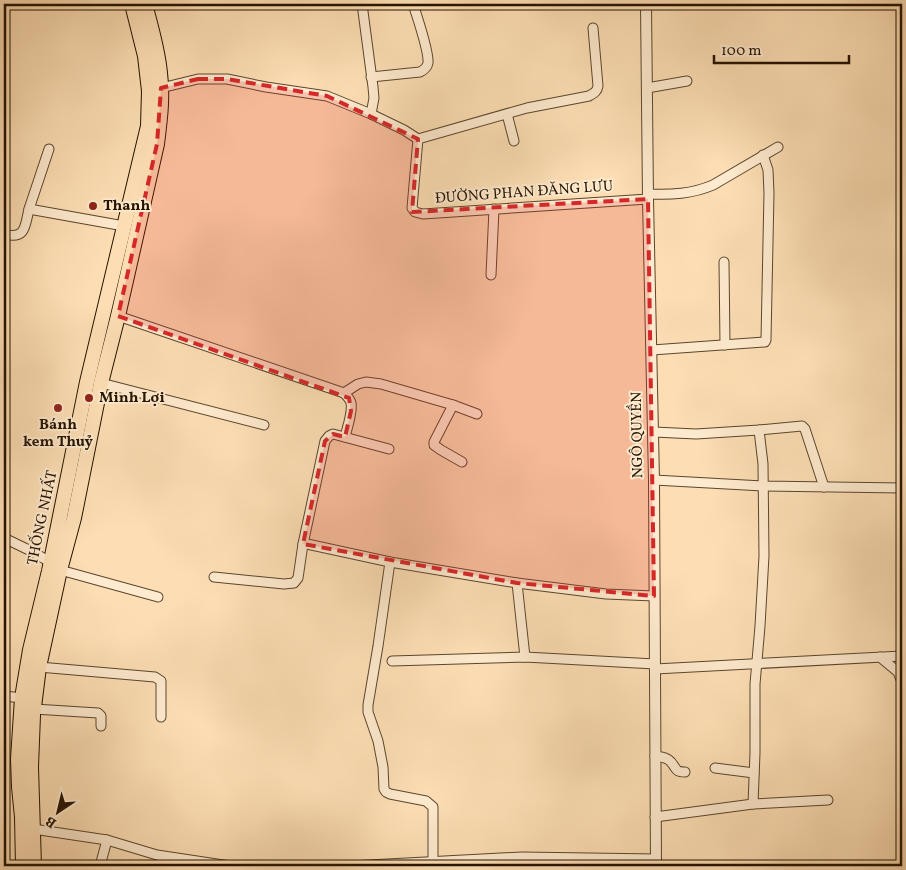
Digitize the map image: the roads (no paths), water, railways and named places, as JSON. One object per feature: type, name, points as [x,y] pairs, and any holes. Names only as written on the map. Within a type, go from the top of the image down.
[{"type":"highway","name":"THỐNG NHẤT","points":[[34,866],[33,829],[18,759],[22,698],[30,650],[57,559],[74,518],[101,383],[118,316],[118,282],[124,226],[148,126],[149,91],[145,56],[132,4]]},
{"type":"highway","name":"THỐNG NHẤT","points":[[23,866],[22,817],[25,787],[31,767],[34,709],[39,667],[87,382],[118,282],[157,144],[161,116],[161,88],[157,50],[145,4]]},
{"type":"street","points":[[362,4],[374,98],[371,114]]},
{"type":"street","points":[[371,77],[420,72],[426,68],[428,64],[427,55],[413,4]]},
{"type":"street","name":"NGÔ QUYỀN","points":[[646,4],[648,196],[654,432],[656,863]]},
{"type":"street","points":[[161,88],[198,79],[227,79],[327,96],[371,114],[418,139],[527,108],[589,96],[595,93],[598,86],[593,28]]},
{"type":"street","points":[[647,88],[687,81]]},
{"type":"street","points":[[506,114],[514,141]]},
{"type":"street","name":"ĐƯỜNG PHAN ĐĂNG LƯU","points":[[418,139],[412,208],[415,212],[423,214],[671,194],[702,189],[713,185],[778,147]]},
{"type":"street","points":[[4,234],[15,236],[22,233],[31,198],[49,149]]},
{"type":"street","points":[[652,350],[763,343],[766,340],[769,193],[768,170],[764,155]]},
{"type":"street","points":[[29,209],[124,226]]},
{"type":"street","points":[[491,275],[494,209]]},
{"type":"street","points":[[724,262],[725,345]]},
{"type":"street","points":[[118,316],[344,393],[352,404],[345,437]]},
{"type":"street","points":[[344,393],[358,384],[366,382],[381,384],[477,414]]},
{"type":"street","points":[[101,383],[264,426]]},
{"type":"street","points":[[453,405],[434,445],[462,462]]},
{"type":"street","points":[[654,432],[696,434],[802,426],[805,429],[824,487]]},
{"type":"street","points":[[753,804],[755,684],[764,556],[763,464],[760,430]]},
{"type":"street","points":[[214,577],[284,584],[294,583],[298,578],[303,544],[325,441],[333,434],[389,449]]},
{"type":"street","points":[[654,480],[763,486],[902,488]]},
{"type":"street","points":[[4,538],[31,551],[158,597]]},
{"type":"street","points":[[303,544],[390,562],[517,584],[606,594],[654,596]]},
{"type":"street","points":[[390,562],[368,712],[378,741],[384,789],[386,792],[426,801],[433,807],[433,861]]},
{"type":"street","points":[[517,584],[525,657]]},
{"type":"street","points":[[392,661],[525,657],[655,667],[734,665],[902,656]]},
{"type":"street","points":[[880,657],[898,672],[902,682]]},
{"type":"street","points":[[39,667],[155,677],[161,681],[161,717]]},
{"type":"street","points":[[4,696],[22,698]]},
{"type":"street","points":[[34,709],[98,713],[101,716],[101,726]]},
{"type":"street","points":[[655,756],[666,758],[676,770],[685,772]]},
{"type":"street","points":[[715,768],[754,773]]},
{"type":"street","points":[[655,817],[753,804],[828,800]]},
{"type":"street","points":[[33,829],[107,840],[157,855],[211,865],[230,866]]},
{"type":"street","points":[[100,866],[107,840]]},
{"type":"street","points":[[350,866],[433,861],[656,863]]},
{"type":"place","name":"Thanh","points":[[93,206]]},
{"type":"place","name":"Minh Lợi","points":[[89,398]]},
{"type":"place","name":"Bánh kem Thuỷ","points":[[58,408]]}]
